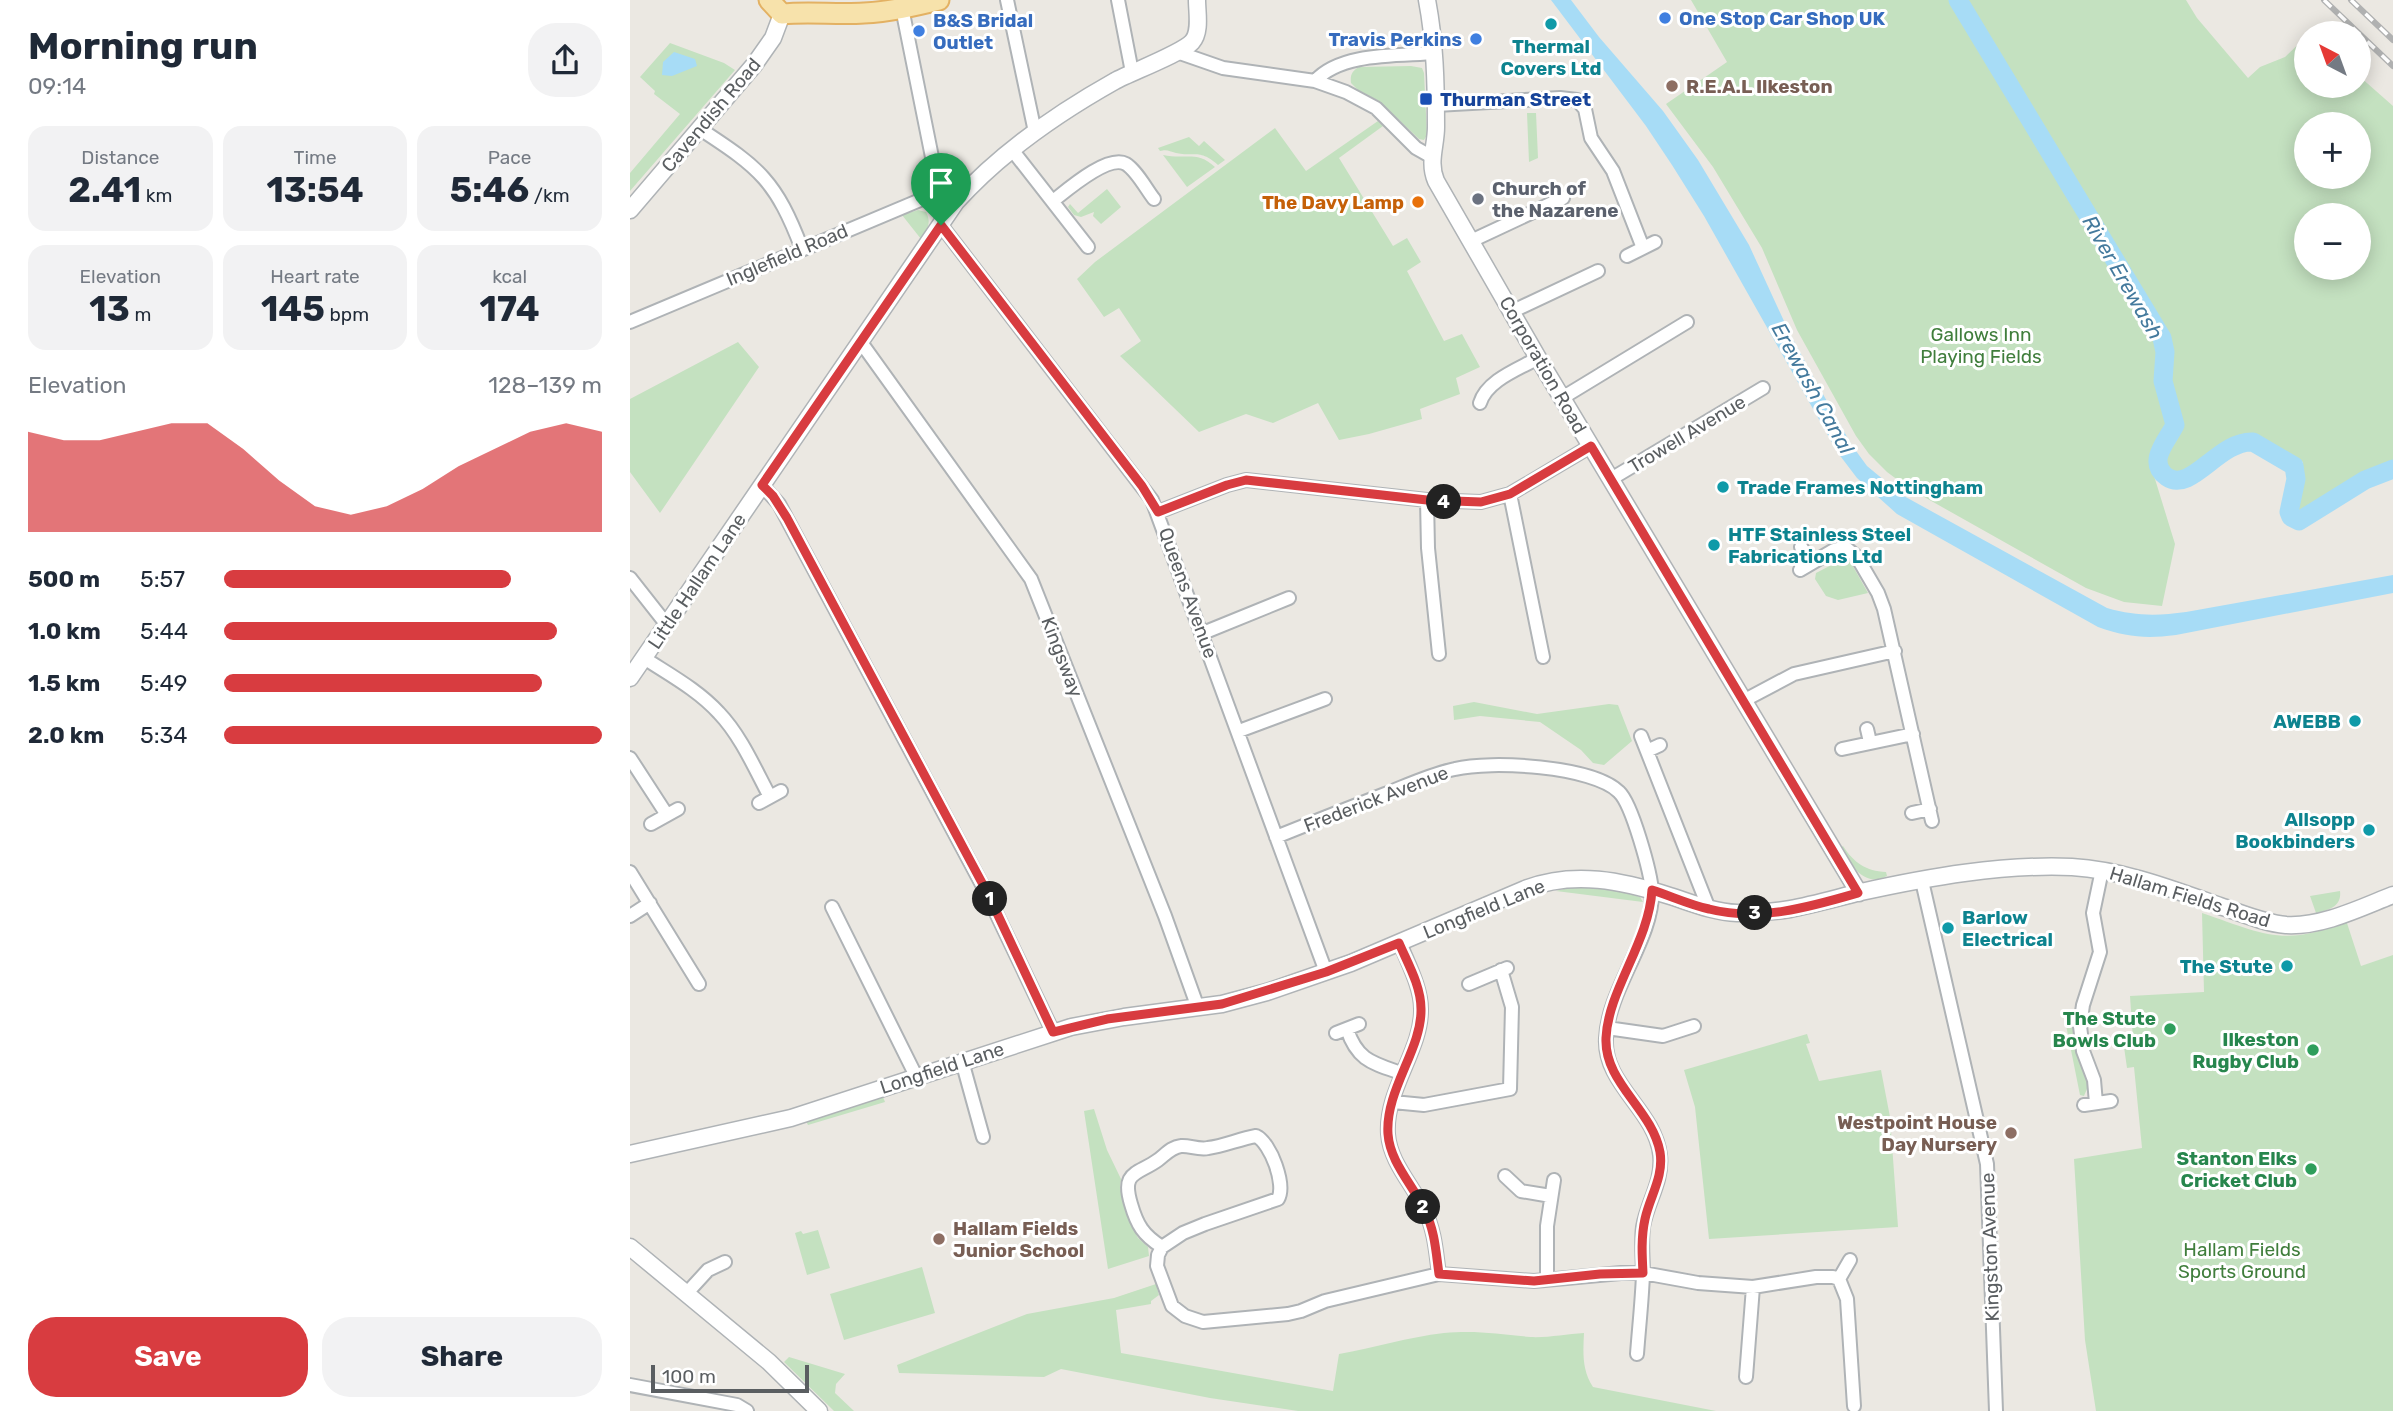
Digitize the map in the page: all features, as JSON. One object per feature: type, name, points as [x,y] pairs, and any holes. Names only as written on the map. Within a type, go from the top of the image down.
[{"type":"main road","points":[[776,7],[902,8],[939,0]]},
{"type":"street","points":[[1007,0],[1035,132]]},
{"type":"street","points":[[1118,0],[1132,72]]},
{"type":"street","name":"Little Hallam Lane","points":[[630,678],[958,200],[1013,150],[1065,111],[1132,72],[1177,52],[1194,39],[1197,0]]},
{"type":"street","points":[[1177,52],[1223,68],[1315,81],[1346,92],[1376,108],[1416,148],[1432,158],[1436,137],[1435,53],[1427,0]]},
{"type":"street","name":"Cavendish Road","points":[[630,210],[768,46],[776,7]]},
{"type":"street","points":[[902,8],[933,166],[944,190],[958,200]]},
{"type":"street","points":[[1315,81],[1332,67],[1349,61],[1435,53]]},
{"type":"street","points":[[1436,105],[1560,99],[1580,102],[1587,114],[1591,138],[1613,171],[1649,245],[1627,256]]},
{"type":"street","points":[[700,129],[763,176],[786,210],[802,249]]},
{"type":"street","points":[[1013,150],[1053,201],[1084,230],[1088,247]]},
{"type":"street","points":[[1053,201],[1102,166],[1122,162],[1133,154]]},
{"type":"street","name":"Corporation Road","points":[[1432,158],[1434,176],[1511,312],[1858,893]]},
{"type":"street","points":[[1122,162],[1130,168],[1154,199]]},
{"type":"street","name":"Inglefield Road","points":[[630,322],[944,190]]},
{"type":"street","points":[[1471,241],[1563,198]]},
{"type":"street","name":"Queens Avenue","points":[[941,225],[1142,486],[1158,512],[1326,972]]},
{"type":"street","points":[[1511,312],[1598,271]]},
{"type":"street","points":[[1562,398],[1683,328]]},
{"type":"street","name":"Kingsway","points":[[860,341],[1034,585],[1165,916],[1198,1008]]},
{"type":"street","points":[[1480,407],[1485,394],[1496,383],[1538,358]]},
{"type":"street","name":"Trowell Avenue","points":[[1611,479],[1763,388]]},
{"type":"street","points":[[1158,512],[1246,480],[1427,500],[1481,502],[1510,494],[1591,446]]},
{"type":"street","points":[[762,485],[773,496],[787,518],[976,872],[1016,949],[1053,1032]]},
{"type":"street","points":[[1510,494],[1543,657]]},
{"type":"street","points":[[1427,500],[1428,548],[1439,654]]},
{"type":"street","points":[[1801,547],[1806,567],[1840,548],[1848,548],[1854,553],[1878,593],[1895,652],[1931,815],[1912,813]]},
{"type":"street","points":[[630,578],[667,625]]},
{"type":"street","points":[[1203,633],[1289,598]]},
{"type":"street","points":[[1742,701],[1794,674],[1895,652]]},
{"type":"street","points":[[644,658],[693,690],[719,712],[732,729],[770,797]]},
{"type":"street","points":[[1239,731],[1325,699]]},
{"type":"street","points":[[1867,729],[1870,743]]},
{"type":"street","points":[[1842,749],[1913,734]]},
{"type":"street","points":[[1641,736],[1709,909]]},
{"type":"street","points":[[1647,751],[1660,745]]},
{"type":"street","points":[[630,758],[672,812],[651,824]]},
{"type":"street","name":"Frederick Avenue","points":[[1276,837],[1454,769],[1490,765],[1532,767],[1592,778],[1612,786],[1624,797],[1644,854],[1652,890]]},
{"type":"street","name":"Hallam Fields Road","points":[[1858,893],[1975,872],[2072,867],[2132,877],[2253,917],[2286,925],[2327,918],[2393,895]]},
{"type":"street","points":[[2102,870],[2093,913],[2100,953],[2083,1005],[2080,1026],[2083,1051],[2094,1080],[2090,1104],[2111,1101]]},
{"type":"street","points":[[630,872],[698,977]]},
{"type":"street","name":"Longfield Lane","points":[[630,1154],[761,1126],[1053,1032],[1107,1019],[1222,1004],[1267,992],[1399,943],[1536,885],[1586,878],[1614,880],[1709,909],[1733,913],[1782,912],[1858,893]]},
{"type":"street","name":"Kingston Avenue","points":[[1922,881],[1987,1164],[1996,1411]]},
{"type":"street","points":[[1637,1354],[1643,1273],[1643,1227],[1658,1181],[1660,1156],[1654,1130],[1618,1079],[1607,1056],[1607,1028],[1644,928],[1652,890]]},
{"type":"street","points":[[630,916],[650,903]]},
{"type":"street","points":[[832,907],[916,1076]]},
{"type":"street","points":[[1399,943],[1418,989],[1421,1012],[1417,1035],[1392,1102],[1388,1134],[1391,1147],[1430,1222],[1439,1274]]},
{"type":"street","points":[[1469,984],[1504,969],[1512,1007],[1510,1089]]},
{"type":"street","points":[[1607,1028],[1663,1036],[1694,1026]]},
{"type":"street","points":[[1348,1028],[1351,1041],[1361,1056],[1401,1073]]},
{"type":"street","points":[[961,1061],[983,1137]]},
{"type":"street","points":[[1392,1102],[1424,1105],[1478,1093],[1525,1087]]},
{"type":"street","points":[[1162,1247],[1150,1240],[1137,1225],[1128,1193],[1129,1180],[1135,1172],[1154,1163],[1172,1148],[1180,1146],[1209,1149],[1256,1136],[1265,1142],[1282,1185],[1278,1199],[1184,1233],[1162,1247],[1158,1255],[1157,1266],[1168,1299],[1172,1306],[1185,1316],[1203,1322],[1219,1322],[1301,1311],[1325,1301],[1439,1274],[1524,1281],[1643,1273],[1698,1283],[1753,1287],[1816,1277],[1833,1277],[1839,1279],[1847,1298],[1854,1406]]},
{"type":"street","points":[[1505,1177],[1521,1191],[1551,1196]]},
{"type":"street","points":[[1547,1280],[1546,1242],[1554,1180]]},
{"type":"street","points":[[630,1247],[769,1362],[819,1411]]},
{"type":"street","points":[[1839,1279],[1850,1260]]},
{"type":"street","points":[[686,1294],[708,1270],[725,1262]]},
{"type":"street","points":[[1746,1377],[1753,1287]]},
{"type":"street","points":[[1156,1307],[1168,1299]]},
{"type":"street","points":[[630,1385],[737,1405],[747,1411]]},
{"type":"green space","name":"Gallows Inn Playing Fields","points":[[1691,0],[1951,0],[2160,345],[2161,390],[2170,427],[2153,455],[2151,466],[2175,544],[2162,606],[2124,602],[2086,588],[1910,489],[1869,454],[1856,436],[1797,330],[1762,248],[1713,167],[1666,104],[1727,62]]},
{"type":"green space","points":[[1965,0],[2186,0],[2197,18],[2248,78],[2260,67],[2285,57],[2294,48],[2294,98],[2371,98],[2371,87],[2393,106],[2393,465],[2366,476],[2298,515],[2293,508],[2303,474],[2303,462],[2277,453],[2250,436],[2222,445],[2195,470],[2175,478],[2165,461],[2182,426],[2169,383],[2172,343],[2073,175],[2048,139]]},
{"type":"green space","points":[[670,43],[724,63],[735,70],[630,191],[630,173],[680,114],[654,94],[655,91],[640,77]]},
{"type":"green space","points":[[1359,67],[1422,68],[1424,73],[1427,135],[1424,140],[1419,139],[1379,101],[1358,90],[1351,83],[1352,74]]},
{"type":"green space","points":[[1527,113],[1536,113],[1538,158],[1529,162]]},
{"type":"green space","points":[[1378,121],[1383,126],[1339,158],[1393,246],[1407,238],[1421,262],[1407,271],[1444,341],[1462,334],[1480,367],[1456,378],[1460,394],[1420,409],[1422,419],[1369,434],[1339,440],[1318,403],[1273,423],[1246,414],[1199,432],[1120,356],[1141,341],[1119,308],[1104,317],[1077,279],[1095,262],[1275,128],[1306,171]]},
{"type":"green space","points":[[1189,137],[1199,146],[1204,141],[1225,160],[1218,165],[1202,155],[1160,151],[1158,148]]},
{"type":"green space","points":[[1163,155],[1196,157],[1215,167],[1187,187]]},
{"type":"green space","points":[[1107,189],[1121,207],[1101,224],[1093,216],[1094,212],[1081,217],[1074,215],[1068,207],[1070,204],[1078,213]]},
{"type":"green space","points":[[918,210],[926,212],[929,220],[921,239],[902,215]]},
{"type":"green space","points":[[738,342],[759,367],[660,513],[630,472],[630,399]]},
{"type":"green space","points":[[1843,559],[1850,561],[1868,593],[1838,600],[1826,596],[1815,579],[1816,573]]},
{"type":"green space","points":[[1474,702],[1537,714],[1618,705],[1632,741],[1604,765],[1593,763],[1581,750],[1540,722],[1480,716],[1454,720],[1453,706]]},
{"type":"green space","points":[[1843,846],[1861,865],[1886,872],[1887,876],[1872,879],[1859,873],[1840,848]]},
{"type":"green space","points":[[1590,886],[1640,897],[1643,902],[1556,891]]},
{"type":"green space","points":[[2340,891],[2336,904],[2316,913],[2310,896]]},
{"type":"green space","name":"Hallam Fields Sports Ground","points":[[2202,913],[2258,932],[2290,936],[2325,929],[2346,920],[2361,966],[2393,955],[2393,1411],[2096,1411],[2085,1340],[2074,1159],[2142,1148],[2134,1067],[2127,1068],[2123,1040],[2133,1039],[2130,996],[2204,992]]},
{"type":"green space","points":[[2073,1024],[2079,1056],[2089,1084],[2084,1096],[2080,1095],[2066,1025]]},
{"type":"green space","points":[[1807,1034],[1810,1043],[1806,1044],[1819,1081],[1881,1070],[1890,1117],[1898,1227],[1709,1239],[1695,1107],[1684,1070]]},
{"type":"green space","points":[[883,1097],[885,1102],[808,1125],[806,1121]]},
{"type":"green space","points":[[1094,1109],[1107,1150],[1121,1179],[1120,1188],[1132,1226],[1138,1238],[1148,1247],[1149,1256],[1108,1269],[1084,1111]]},
{"type":"green space","points":[[818,1230],[830,1268],[807,1275],[795,1233]]},
{"type":"green space","points":[[922,1267],[935,1313],[844,1340],[830,1294]]},
{"type":"green space","points":[[1156,1284],[1159,1295],[1151,1304],[1116,1310],[1121,1353],[1333,1391],[1339,1354],[1444,1333],[1477,1332],[1536,1337],[1584,1333],[1585,1368],[1593,1387],[1716,1411],[1298,1411],[1210,1398],[1061,1369],[1044,1377],[899,1373],[897,1365],[1027,1314],[1114,1298]]},
{"type":"green space","points":[[789,1357],[845,1374],[836,1384],[835,1393],[854,1411],[834,1411],[784,1362]]},
{"type":"water","name":"Erewash Canal","points":[[1551,0],[1571,0],[1663,111],[1698,160],[1749,245],[1789,332],[1851,444],[1867,466],[1902,495],[2107,608],[2127,613],[2186,612],[2393,575],[2393,593],[2176,635],[2127,635],[2098,627],[1897,514],[1857,478],[1838,453],[1704,216],[1672,165]]},
{"type":"water","points":[[674,52],[695,59],[697,66],[672,76],[662,75],[663,62]]},
{"type":"waterway","name":"River Erewash","points":[[1958,0],[2162,338],[2165,352],[2163,381],[2175,425],[2160,451],[2158,465],[2161,471],[2176,480],[2186,478],[2229,449],[2253,442],[2294,466],[2296,479],[2289,512],[2291,517],[2299,521],[2365,480],[2393,469]]},
{"type":"railway","points":[[2324,0],[2393,66]]},
{"type":"railway","points":[[2351,0],[2393,40]]},
{"type":"place","name":"One Stop Car Shop UK","points":[[1665,18]]},
{"type":"place","name":"Thermal Covers Ltd","points":[[1551,24]]},
{"type":"place","name":"B&S Bridal Outlet","points":[[919,31]]},
{"type":"place","name":"Travis Perkins","points":[[1476,39]]},
{"type":"place","name":"R.E.A.L Ilkeston","points":[[1672,86]]},
{"type":"place","name":"Thurman Street","points":[[1426,99]]},
{"type":"place","name":"Church of the Nazarene","points":[[1478,199]]},
{"type":"place","name":"The Davy Lamp","points":[[1418,202]]},
{"type":"place","name":"Trade Frames Nottingham","points":[[1723,487]]},
{"type":"place","name":"HTF Stainless Steel Fabrications Ltd","points":[[1714,545]]},
{"type":"place","name":"AWEBB","points":[[2355,721]]},
{"type":"place","name":"Allsopp Bookbinders","points":[[2369,830]]},
{"type":"place","name":"Barlow Electrical","points":[[1948,928]]},
{"type":"place","name":"The Stute","points":[[2287,966]]},
{"type":"place","name":"The Stute Bowls Club","points":[[2170,1029]]},
{"type":"place","name":"Ilkeston Rugby Club","points":[[2313,1050]]},
{"type":"place","name":"Westpoint House Day Nursery","points":[[2011,1133]]},
{"type":"place","name":"Stanton Elks Cricket Club","points":[[2311,1169]]},
{"type":"place","name":"Hallam Fields Junior School","points":[[939,1239]]},
{"type":"route","points":[[941,225],[1142,486],[1158,512],[1246,480],[1427,500],[1481,502],[1510,494],[1591,446],[1858,893],[1782,912],[1733,913],[1709,909],[1652,890],[1649,913],[1612,1010],[1606,1038],[1607,1056],[1614,1072],[1654,1130],[1660,1156],[1658,1181],[1643,1227],[1643,1273],[1600,1274],[1534,1281],[1439,1274],[1430,1222],[1394,1156],[1388,1134],[1392,1102],[1417,1035],[1421,1012],[1418,989],[1399,943],[1326,972],[1222,1004],[1107,1019],[1053,1032],[988,894],[787,518],[773,496],[762,485],[941,225]]}]
